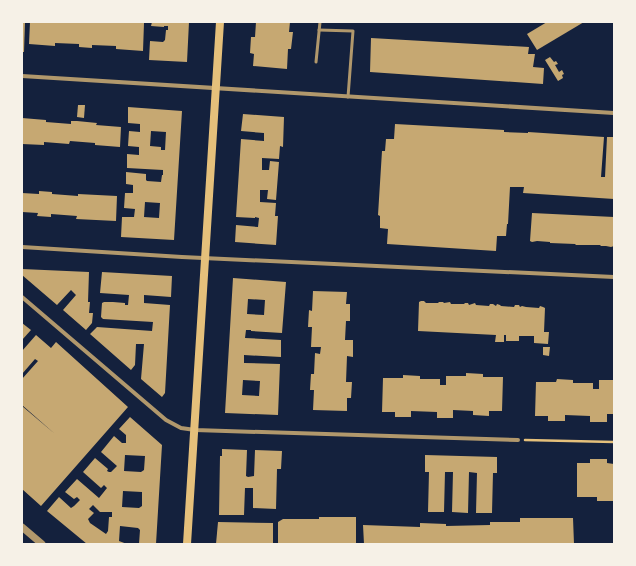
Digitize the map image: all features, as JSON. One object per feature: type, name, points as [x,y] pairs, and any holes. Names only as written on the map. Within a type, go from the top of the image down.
[{"type":"main road","points":[[188,543],[220,22]]},
{"type":"street","points":[[22,76],[216,89],[614,112]]},
{"type":"street","points":[[22,247],[205,258],[614,277]]},
{"type":"street","points":[[22,297],[166,420],[181,428],[195,430],[518,440]]},
{"type":"street","points":[[22,527],[42,544]]},
{"type":"lane","points":[[316,62],[320,22]]},
{"type":"lane","points":[[319,30],[353,31],[348,97]]},
{"type":"path","points":[[518,440],[614,442]]},
{"type":"building","points":[[22,22],[25,22],[24,52],[22,52]]},
{"type":"building","points":[[30,22],[144,23],[143,51],[116,49],[116,46],[92,45],[92,48],[79,47],[79,44],[55,43],[55,46],[29,44]]},
{"type":"building","points":[[152,22],[189,22],[187,62],[149,60],[150,41],[163,42],[165,40],[166,30],[168,30],[168,26],[151,26]]},
{"type":"building","points":[[256,22],[290,22],[289,32],[293,32],[291,49],[288,49],[287,69],[253,66],[254,54],[250,53],[251,37],[255,37]]},
{"type":"building","points":[[547,22],[584,22],[537,50],[527,34]]},
{"type":"building","points":[[371,38],[529,47],[528,54],[535,54],[533,67],[544,68],[543,84],[370,72]]},
{"type":"building","points":[[550,57],[558,64],[555,65],[559,72],[562,70],[564,74],[562,75],[563,78],[558,81],[545,60]]},
{"type":"building","points":[[78,105],[85,105],[84,118],[77,117]]},
{"type":"building","points":[[128,107],[182,111],[174,240],[121,237],[122,217],[134,217],[135,209],[124,208],[125,193],[133,193],[133,185],[126,184],[126,172],[146,174],[147,181],[161,182],[163,175],[163,170],[127,168],[127,154],[139,155],[139,147],[128,146],[129,131],[140,132],[140,124],[128,123]],"holes":[[[151,131],[166,132],[165,150],[161,150],[161,147],[150,146]],[[145,202],[160,203],[159,218],[144,217]]]},
{"type":"building","points":[[243,114],[284,117],[283,147],[280,146],[279,159],[262,158],[262,170],[269,170],[270,161],[279,162],[276,200],[267,199],[268,190],[260,190],[260,202],[276,203],[275,216],[278,216],[276,245],[235,242],[236,225],[258,227],[259,218],[236,217],[241,139],[264,141],[264,133],[241,131]]},
{"type":"building","points":[[22,118],[71,124],[71,121],[77,121],[97,123],[96,125],[121,127],[120,147],[70,141],[69,144],[44,142],[44,145],[22,144]]},
{"type":"building","points":[[395,124],[504,130],[504,132],[604,137],[601,177],[605,177],[607,137],[614,137],[614,199],[523,193],[524,187],[510,187],[506,236],[497,236],[496,251],[387,244],[388,229],[380,228],[380,216],[378,215],[382,151],[385,151],[386,139],[394,139]]},
{"type":"building","points":[[39,191],[52,192],[52,194],[78,196],[78,194],[117,196],[116,221],[76,219],[77,216],[51,214],[51,217],[37,216],[38,213],[22,212],[22,193],[39,194]]},
{"type":"building","points":[[532,213],[614,217],[614,246],[576,245],[537,241],[532,242],[530,241]]},
{"type":"building","points":[[22,269],[89,272],[89,313],[93,313],[92,323],[86,330],[63,310],[76,295],[71,290],[57,305],[22,275]]},
{"type":"building","points":[[102,272],[172,276],[171,297],[144,295],[144,303],[170,305],[165,393],[162,397],[141,379],[144,344],[136,344],[135,365],[131,370],[90,334],[97,327],[152,331],[153,322],[103,319],[101,317],[102,303],[113,302],[125,303],[125,305],[128,305],[129,295],[100,293]]},
{"type":"building","points":[[233,278],[286,282],[282,333],[246,330],[245,338],[281,340],[281,357],[244,355],[244,363],[280,364],[278,415],[225,413]],"holes":[[[248,299],[265,300],[264,315],[247,314]],[[243,380],[260,381],[259,396],[242,395]]]},
{"type":"building","points":[[313,291],[347,292],[346,304],[350,304],[350,321],[346,321],[345,340],[353,340],[353,357],[347,356],[346,382],[352,382],[351,398],[347,398],[347,411],[313,410],[314,390],[310,390],[311,374],[314,374],[315,353],[320,354],[321,347],[311,347],[312,327],[308,327],[309,310],[312,311]]},
{"type":"building","points":[[421,301],[426,303],[450,302],[451,304],[468,303],[469,305],[475,303],[476,305],[489,306],[490,304],[493,304],[496,306],[497,304],[501,306],[514,307],[515,305],[519,305],[520,307],[543,307],[545,308],[544,332],[549,332],[548,344],[534,343],[534,336],[519,336],[519,341],[506,341],[506,335],[504,335],[504,342],[495,342],[496,335],[418,331],[419,302]]},
{"type":"building","points":[[22,323],[31,330],[22,340]]},
{"type":"building","points":[[36,335],[51,348],[56,342],[128,407],[41,506],[22,489],[22,406],[55,434],[22,405],[22,379],[38,361],[35,359],[22,374],[22,351]]},
{"type":"building","points":[[543,347],[550,347],[549,356],[543,355]]},
{"type":"building","points":[[466,373],[483,374],[483,377],[503,377],[502,411],[489,411],[489,416],[473,415],[473,411],[453,410],[453,418],[437,418],[437,412],[411,411],[411,417],[395,417],[395,412],[382,412],[383,378],[403,378],[403,375],[420,376],[420,379],[440,379],[440,385],[446,385],[446,376],[466,376]]},
{"type":"building","points":[[557,379],[573,380],[573,383],[593,383],[593,389],[599,389],[599,380],[614,380],[614,414],[607,414],[607,422],[590,422],[590,416],[565,415],[565,421],[548,421],[548,416],[535,416],[536,382],[556,382]]},
{"type":"building","points":[[130,417],[162,445],[156,544],[139,544],[140,530],[138,528],[120,526],[119,541],[127,544],[87,544],[47,511],[59,497],[71,508],[80,500],[77,497],[74,499],[65,492],[77,479],[99,498],[107,488],[104,485],[101,488],[83,472],[95,458],[108,469],[107,471],[109,472],[117,466],[101,452],[114,436],[122,443],[126,443],[126,435],[119,429]],"holes":[[[125,455],[145,456],[144,470],[141,472],[124,471]],[[123,491],[142,492],[142,506],[139,508],[122,507]],[[93,505],[100,512],[112,512],[112,517],[109,517],[108,531],[106,534],[90,523],[88,519],[94,513],[89,509]]]},
{"type":"building","points":[[222,449],[247,450],[246,476],[248,477],[254,476],[255,450],[282,451],[281,469],[277,469],[276,509],[253,508],[253,488],[245,488],[244,515],[219,515],[220,456],[222,456]]},
{"type":"building","points":[[425,455],[497,457],[497,473],[493,473],[492,513],[476,513],[477,473],[469,472],[468,513],[452,512],[453,472],[445,472],[444,512],[428,512],[429,472],[425,472]]},
{"type":"building","points":[[590,459],[607,459],[607,463],[614,464],[613,501],[597,501],[597,497],[577,497],[577,463],[590,463]]},
{"type":"building","points":[[319,517],[356,517],[356,544],[278,544],[278,522],[283,519],[319,519]]},
{"type":"building","points":[[520,518],[573,518],[574,544],[364,544],[363,525],[420,527],[420,523],[446,524],[446,526],[490,525],[490,522],[520,522]]},
{"type":"building","points":[[218,522],[273,523],[273,544],[216,544]]}]
